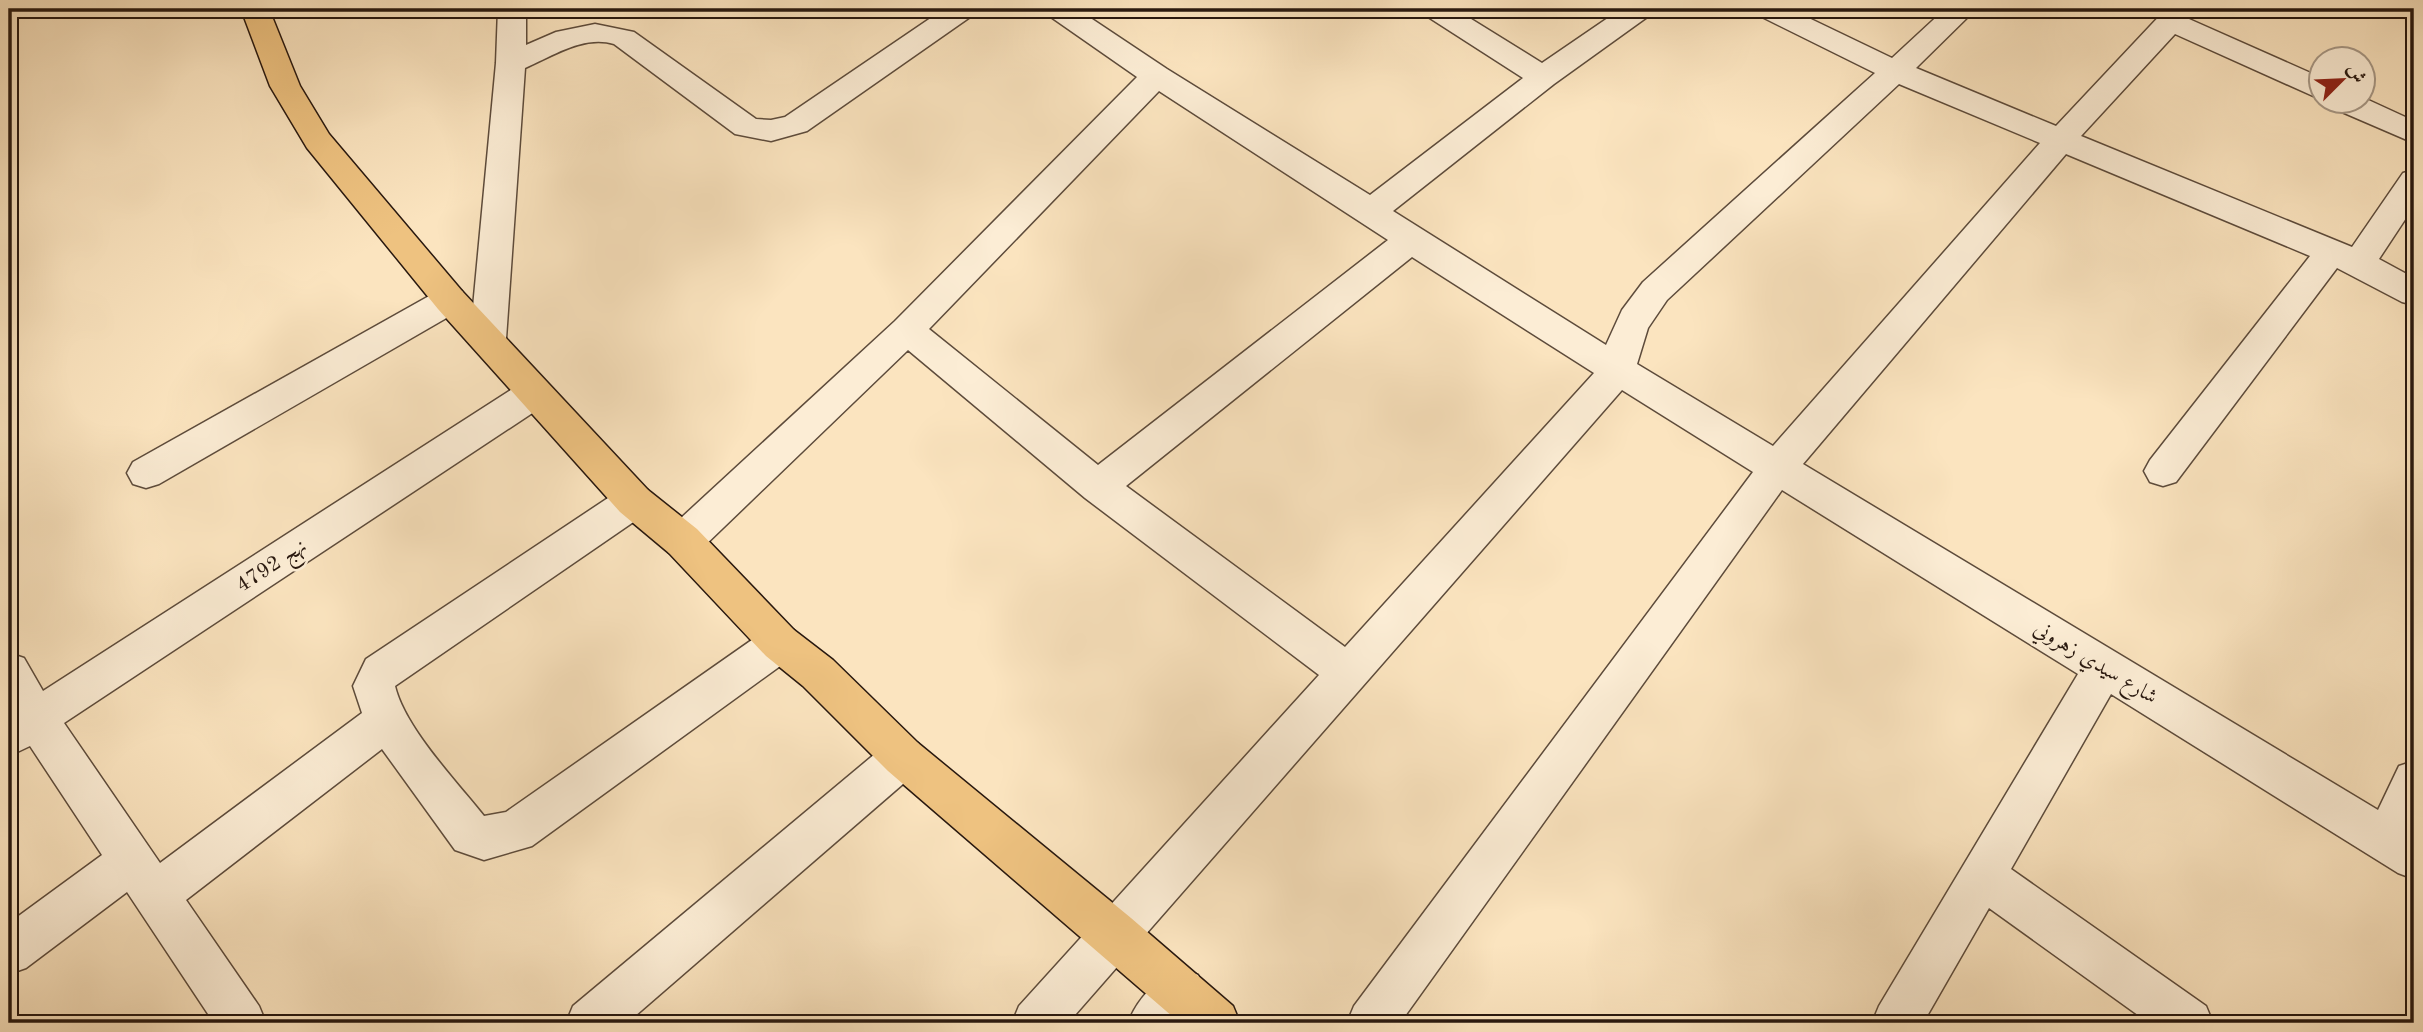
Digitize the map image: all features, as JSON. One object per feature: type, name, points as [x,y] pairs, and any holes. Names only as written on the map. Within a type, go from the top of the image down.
[{"type":"main road","points":[[262,10],[285,86],[318,141],[450,300],[488,339],[533,394],[634,501],[683,541],[780,643],[818,673],[903,757],[1115,934],[1166,1007],[1216,1023]]},
{"type":"street","points":[[488,339],[511,63],[512,9]]},
{"type":"street","points":[[511,63],[580,33],[611,33],[624,38],[746,127],[762,132],[778,131],[796,124],[964,9]]},
{"type":"street","name":"شارع سيدي زهروني","points":[[1058,9],[1156,76],[1618,370],[2401,849]]},
{"type":"street","points":[[1435,9],[1543,77]]},
{"type":"street","points":[[1371,211],[1543,77],[1640,9]]},
{"type":"street","points":[[1768,9],[1895,71],[2345,257],[2414,293]]},
{"type":"street","points":[[1036,1023],[1618,370],[1632,318],[1655,291],[1962,9]]},
{"type":"street","points":[[1371,1023],[1777,468],[2061,139],[2177,15],[2308,83]]},
{"type":"street","points":[[683,541],[906,330],[1156,76]]},
{"type":"street","points":[[2377,116],[2414,133]]},
{"type":"street","points":[[2163,471],[2345,257],[2414,181]]},
{"type":"street","points":[[1098,487],[1411,240]]},
{"type":"street","points":[[146,473],[450,300]]},
{"type":"street","points":[[906,330],[1098,487],[1347,672]]},
{"type":"street","name":"نهج 4792","points":[[23,727],[533,394]]},
{"type":"street","points":[[634,501],[381,672],[374,684],[376,697],[387,720],[471,835],[484,838],[516,831],[780,643]]},
{"type":"street","points":[[1896,1023],[2105,667]]},
{"type":"street","points":[[9,671],[23,727],[144,878],[242,1023]]},
{"type":"street","points":[[9,951],[144,878],[387,720]]},
{"type":"street","points":[[590,1023],[903,757]]},
{"type":"street","points":[[2401,849],[2414,781]]},
{"type":"street","points":[[1984,877],[2189,1023]]}]
